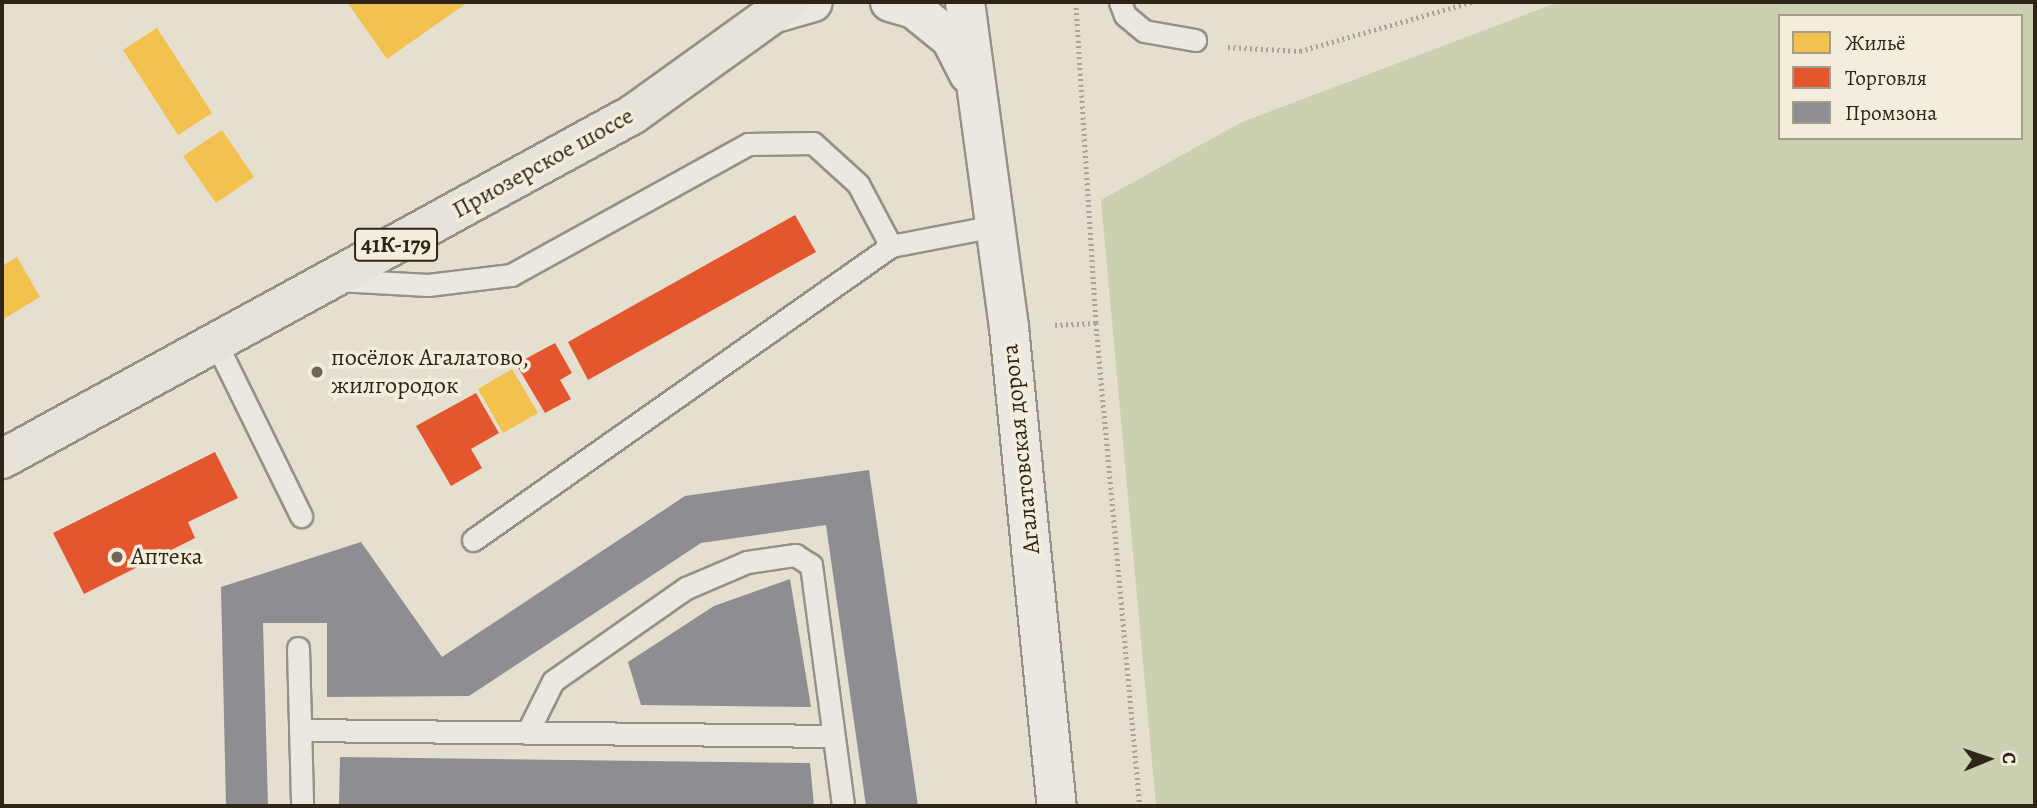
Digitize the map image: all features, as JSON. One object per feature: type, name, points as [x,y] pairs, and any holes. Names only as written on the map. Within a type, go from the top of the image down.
[{"type":"main road","points":[[890,2],[914,9],[951,39],[978,92]]},
{"type":"main road","name":"Агалатовская дорога","points":[[965,2],[995,226],[1057,806]]},
{"type":"main road","name":"Приозерское шоссе","points":[[2,459],[632,115],[794,5]]},
{"type":"lane","points":[[1120,2],[1125,15],[1144,31],[1195,40]]},
{"type":"lane","points":[[332,280],[428,285],[512,275],[748,144],[813,143],[858,184],[891,246]]},
{"type":"lane","points":[[472,540],[891,246],[995,226]]},
{"type":"lane","points":[[216,343],[301,516]]},
{"type":"lane","points":[[527,733],[553,681],[686,588],[747,562],[795,555],[811,565],[843,806]]},
{"type":"lane","points":[[298,648],[302,806]]},
{"type":"lane","points":[[300,730],[833,736]]},
{"type":"path","points":[[1076,2],[1096,323],[1140,806]]},
{"type":"path","points":[[1195,40],[1240,50],[1300,51],[1472,2]]},
{"type":"path","points":[[1046,325],[1096,323]]},
{"type":"green space","points":[[1559,2],[2035,2],[2035,806],[1156,806],[1101,200],[1242,122]]},
{"type":"building: Жильё","points":[[347,2],[468,2],[387,59]]},
{"type":"building: Жильё","points":[[157,28],[212,113],[178,135],[123,50]]},
{"type":"building: Жильё","points":[[222,130],[254,177],[216,203],[183,156]]},
{"type":"building: Жильё","points":[[17,257],[40,297],[2,320],[2,266]]},
{"type":"building: Жильё","points":[[512,369],[538,413],[503,433],[478,389]]},
{"type":"building: Торговля","points":[[795,215],[816,252],[588,380],[568,342]]},
{"type":"building: Торговля","points":[[555,343],[572,373],[560,380],[571,399],[545,413],[516,364]]},
{"type":"building: Торговля","points":[[476,393],[499,433],[471,449],[482,468],[451,486],[416,426]]},
{"type":"building: Торговля","points":[[215,452],[238,498],[188,522],[195,538],[84,594],[53,533]]},
{"type":"building: Промзона","points":[[869,470],[918,806],[866,806],[826,525],[701,543],[469,696],[327,697],[327,623],[263,623],[268,806],[226,806],[221,587],[361,542],[442,657],[685,496]]},
{"type":"building: Промзона","points":[[790,579],[811,707],[641,705],[628,662],[714,606]]},
{"type":"building: Промзона","points":[[340,757],[810,763],[814,806],[339,806]]},
{"type":"place","name":"посёлок Агалатово, жилгородок","points":[[317,372]]},
{"type":"place","name":"Аптека","points":[[117,557]]}]
